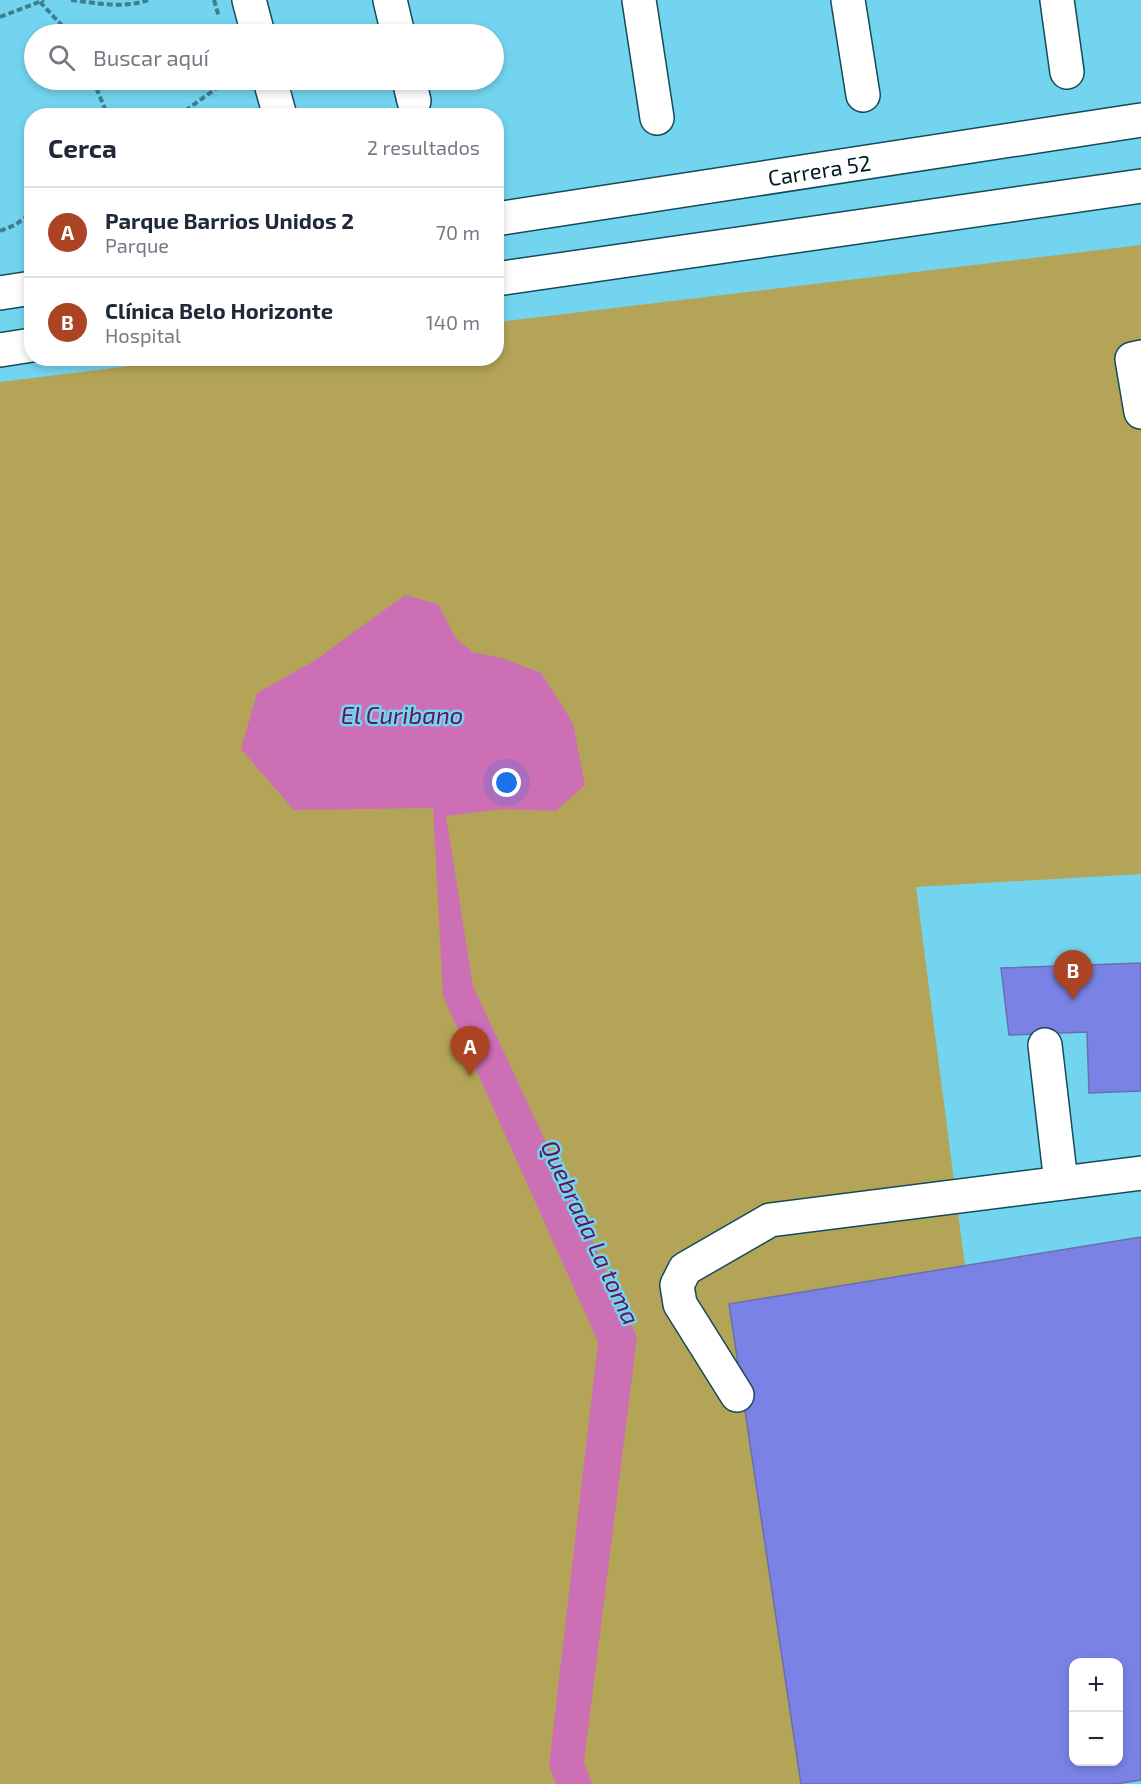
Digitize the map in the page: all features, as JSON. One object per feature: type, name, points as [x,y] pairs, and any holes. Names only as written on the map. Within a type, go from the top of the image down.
[{"type":"main road","points":[[249,0],[255,24]]},
{"type":"main road","points":[[390,0],[396,24]]},
{"type":"main road","points":[[639,0],[657,118]]},
{"type":"main road","points":[[848,0],[863,95]]},
{"type":"main road","points":[[1057,0],[1067,72]]},
{"type":"main road","points":[[273,90],[278,108]]},
{"type":"main road","name":"Carrera 52","points":[[504,218],[1141,120]]},
{"type":"main road","points":[[504,278],[1139,187]]},
{"type":"main road","points":[[0,293],[24,289]]},
{"type":"main road","points":[[0,350],[24,346]]},
{"type":"main road","points":[[1141,357],[1132,358],[1141,412]]},
{"type":"main road","points":[[1044,1045],[1061,1183]]},
{"type":"main road","points":[[737,1395],[680,1304],[677,1285],[685,1269],[770,1220],[1141,1173]]},
{"type":"path","points":[[71,0],[124,6],[148,0]]},
{"type":"path","points":[[0,17],[42,1],[62,24]]},
{"type":"path","points":[[97,90],[105,108]]},
{"type":"path","points":[[189,108],[214,90]]},
{"type":"path","points":[[0,231],[24,219]]},
{"type":"shaded area","points":[[1141,245],[1141,874],[916,887],[965,1266],[729,1304],[801,1784],[0,1784],[0,382],[130,366],[504,366],[504,321]]},
{"type":"water","name":"El Curibano","points":[[405,595],[438,604],[455,637],[472,652],[505,659],[541,673],[573,723],[585,785],[556,811],[504,809],[446,816],[473,986],[637,1337],[584,1762],[592,1784],[556,1784],[549,1766],[598,1342],[443,996],[433,808],[294,810],[241,749],[257,693],[314,661]]},
{"type":"building","points":[[1141,963],[1141,1091],[1089,1093],[1087,1032],[1009,1035],[1001,968]]},
{"type":"building","points":[[1141,1237],[1141,1780],[1116,1784],[801,1784],[729,1304]]},
{"type":"place","name":"Clínica Belo Horizonte","points":[[1073,1000]]},
{"type":"place","name":"Parque Barrios Unidos 2","points":[[470,1076]]},
{"type":"water label","name":"Quebrada La toma","points":[[591,1232]]}]
